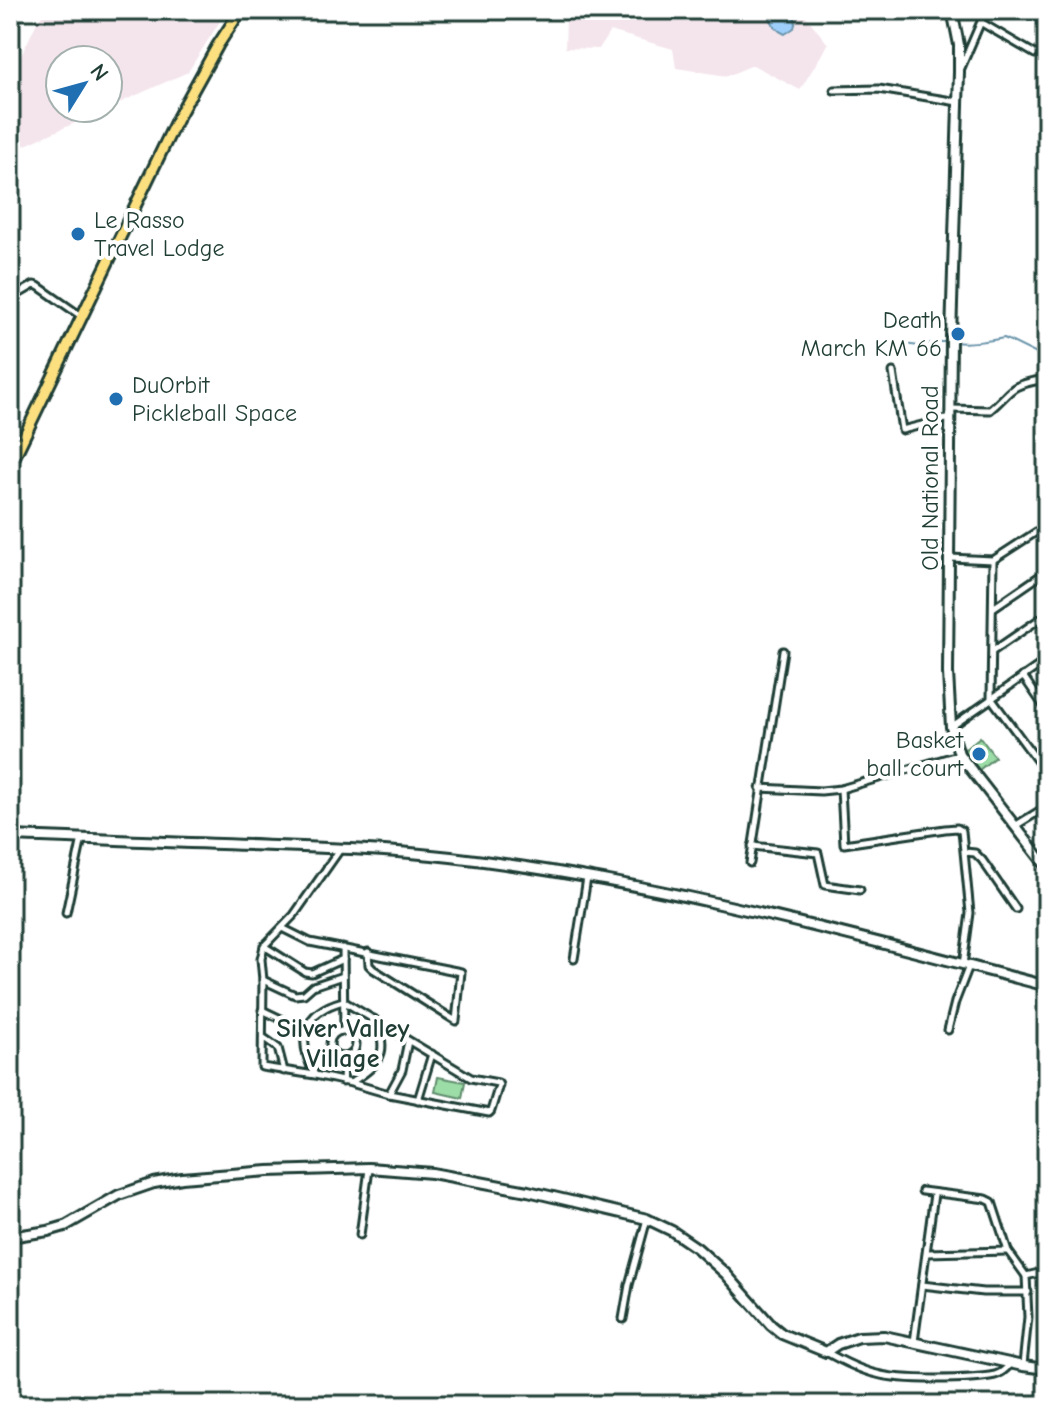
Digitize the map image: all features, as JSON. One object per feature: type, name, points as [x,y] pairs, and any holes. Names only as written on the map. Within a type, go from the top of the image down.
[{"type":"main road","points":[[10,466],[177,119],[241,10]]},
{"type":"street","name":"Old National Road","points":[[952,10],[959,45],[959,72],[951,337],[948,673],[951,727],[959,754],[1047,867]]},
{"type":"street","points":[[959,72],[986,10]]},
{"type":"street","points":[[982,23],[1035,54]]},
{"type":"street","points":[[834,90],[879,89],[958,102]]},
{"type":"street","points":[[10,299],[34,285],[81,316]]},
{"type":"street","points":[[893,372],[902,430],[951,414],[990,410],[1018,384],[1040,380]]},
{"type":"street","points":[[950,558],[993,560],[1047,525]]},
{"type":"street","points":[[993,560],[991,698],[1047,774]]},
{"type":"street","points":[[993,609],[1047,571]]},
{"type":"street","points":[[992,651],[1047,614]]},
{"type":"street","points":[[750,863],[783,651]]},
{"type":"street","points":[[951,727],[1047,660]]},
{"type":"street","points":[[1023,676],[1047,711]]},
{"type":"street","points":[[760,788],[841,789],[959,754]]},
{"type":"street","points":[[841,789],[844,844],[957,828],[964,836],[970,913],[966,965],[948,1030]]},
{"type":"street","points":[[1014,826],[1041,810]]},
{"type":"street","points":[[10,836],[342,848],[527,867],[691,897],[849,934],[1047,986]]},
{"type":"street","points":[[66,913],[82,838]]},
{"type":"street","points":[[752,846],[818,853],[824,884],[860,890]]},
{"type":"street","points":[[315,1075],[306,1051],[305,1031],[318,1012],[343,1001],[471,1078],[499,1084],[489,1113],[389,1094],[315,1075],[262,1067],[261,959],[264,946],[294,915],[342,848]]},
{"type":"street","points":[[965,852],[975,853],[982,860],[1016,909]]},
{"type":"street","points":[[574,959],[587,878]]},
{"type":"street","points":[[282,927],[310,942],[368,952],[461,972],[456,1021],[373,969],[369,965],[368,952]]},
{"type":"street","points":[[264,946],[305,972],[312,973],[343,959]]},
{"type":"street","points":[[343,948],[344,1031]]},
{"type":"street","points":[[263,980],[295,995],[343,976]]},
{"type":"street","points":[[262,1010],[305,1031]]},
{"type":"street","points":[[351,1083],[377,1064],[381,1053],[380,1031],[373,1018]]},
{"type":"street","points":[[344,1031],[353,1035],[357,1047],[352,1055],[344,1058],[336,1055],[330,1044],[333,1036],[344,1031]]},
{"type":"street","points":[[263,1038],[278,1048],[284,1071]]},
{"type":"street","points":[[389,1094],[402,1070],[408,1041]]},
{"type":"street","points":[[418,1100],[432,1054]]},
{"type":"street","points":[[343,1082],[344,1058]]},
{"type":"street","points":[[360,1235],[369,1168]]},
{"type":"street","points":[[10,1237],[65,1226],[119,1195],[154,1183],[182,1178],[369,1168],[432,1173],[528,1191],[647,1219],[697,1248],[782,1334],[856,1367],[887,1377],[918,1378],[986,1376],[998,1374],[1011,1363]]},
{"type":"street","points":[[922,1191],[992,1202],[1008,1251],[1026,1276],[1028,1317],[1023,1366]]},
{"type":"street","points":[[1047,1192],[1042,1194],[1047,1208]]},
{"type":"street","points":[[914,1342],[934,1194]]},
{"type":"street","points":[[623,1319],[647,1219]]},
{"type":"street","points":[[927,1253],[1008,1251]]},
{"type":"street","points":[[1026,1276],[1047,1271]]},
{"type":"street","points":[[922,1285],[983,1292],[1028,1292]]},
{"type":"street","points":[[826,1352],[859,1337],[884,1336],[1047,1369]]},
{"type":"shaded area","points":[[46,10],[227,10],[188,72],[124,101],[124,44],[44,44],[44,124],[72,124],[10,152],[10,79],[38,20]]},
{"type":"shaded area","points":[[573,10],[801,10],[828,44],[800,90],[753,65],[727,76],[676,68],[673,49],[610,31],[599,49],[565,48],[566,17]]},
{"type":"green space","name":"Basket ball court","points":[[980,737],[995,757],[979,770],[964,750]]},
{"type":"green space","points":[[438,1077],[465,1082],[462,1098],[435,1092]]},
{"type":"water","points":[[765,10],[792,15],[796,20],[794,28],[785,34],[781,32]]},
{"type":"waterway","points":[[955,342],[1004,338],[1047,359]]},
{"type":"waterway","points":[[891,346],[948,342]]},
{"type":"place","name":"Le Rasso Travel Lodge","points":[[78,234]]},
{"type":"place","name":"Death March KM 66","points":[[958,334]]},
{"type":"place","name":"DuOrbit Pickleball Space","points":[[116,399]]},
{"type":"place","name":"Basket ball court","points":[[979,754]]},
{"type":"district","name":"Silver Valley Village","points":[[343,1044]]}]
